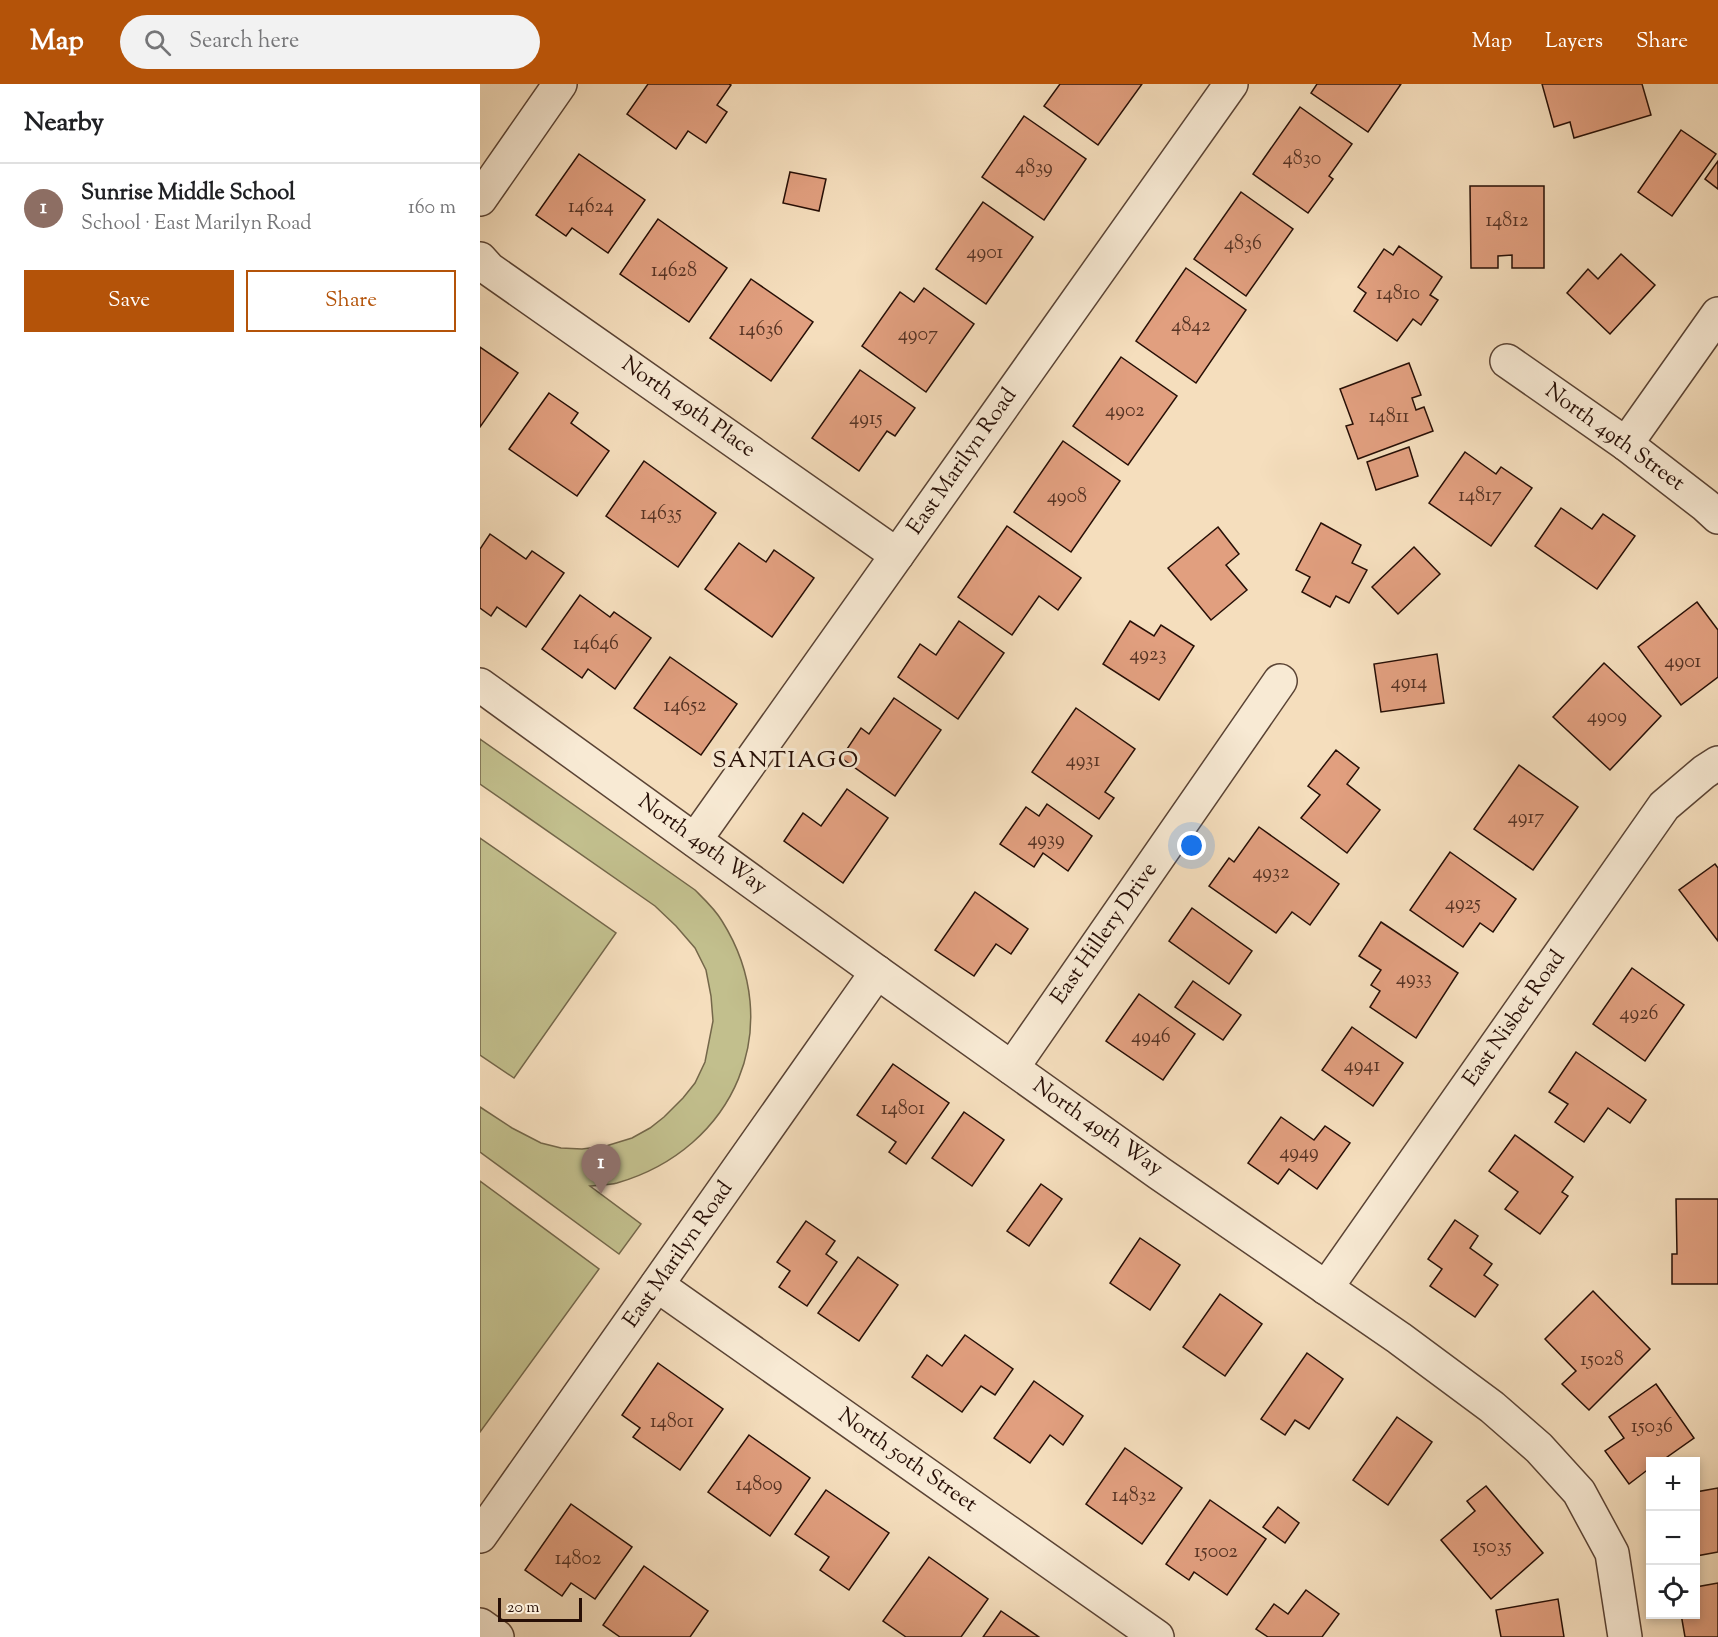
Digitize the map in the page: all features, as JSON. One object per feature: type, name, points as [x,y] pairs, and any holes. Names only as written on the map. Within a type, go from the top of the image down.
[{"type":"street","points":[[480,199],[560,84]]},
{"type":"street","name":"East Marilyn Road","points":[[695,840],[1231,84]]},
{"type":"street","name":"North 49th Place","points":[[480,259],[489,269],[897,555]]},
{"type":"street","points":[[1626,444],[1718,314]]},
{"type":"street","name":"North 49th Street","points":[[1507,361],[1626,444],[1718,517]]},
{"type":"street","name":"East Hillery Drive","points":[[1012,1068],[1280,681]]},
{"type":"street","name":"North 49th Way","points":[[480,685],[877,972],[1159,1173],[1399,1338],[1492,1407],[1539,1448],[1579,1492],[1612,1553],[1625,1637]]},
{"type":"street","name":"East Nisbet Road","points":[[1326,1288],[1664,806],[1718,763]]},
{"type":"street","name":"East Marilyn Road","points":[[480,1536],[877,972]]},
{"type":"street","name":"North 50th Street","points":[[657,1285],[1158,1637]]},
{"type":"street","points":[[480,1625],[497,1637]]},
{"type":"shaded area","points":[[480,739],[695,890],[722,921],[741,961],[750,1001],[749,1041],[738,1079],[719,1113],[692,1142],[658,1166],[617,1183],[590,1186],[641,1224],[619,1254],[480,1152],[480,1107],[512,1128],[541,1143],[561,1148],[582,1149],[606,1146],[632,1138],[650,1128],[683,1098],[695,1083],[705,1062],[713,1021],[706,970],[695,948],[655,906],[480,784]]},
{"type":"shaded area","points":[[480,838],[616,933],[514,1078],[480,1055]]},
{"type":"shaded area","points":[[480,1181],[599,1269],[480,1432]]},
{"type":"building","points":[[648,84],[729,84],[731,85],[717,105],[727,112],[706,143],[688,131],[676,149],[627,114]]},
{"type":"building","points":[[1060,84],[1142,84],[1098,145],[1044,106]]},
{"type":"building","points":[[1317,84],[1401,84],[1368,132],[1311,93]]},
{"type":"building","points":[[1542,84],[1642,84],[1651,115],[1574,138],[1570,122],[1554,127]]},
{"type":"building","points":[[1300,107],[1352,144],[1329,176],[1333,179],[1308,213],[1253,174]]},
{"type":"building","points":[[1024,116],[1086,159],[1044,220],[982,177]]},
{"type":"building","points":[[1681,130],[1716,154],[1672,216],[1638,192]]},
{"type":"building","points":[[579,154],[645,200],[608,253],[572,228],[566,236],[536,215]]},
{"type":"building","points":[[1718,161],[1718,189],[1705,179]]},
{"type":"building","points":[[790,172],[826,179],[819,211],[783,203]]},
{"type":"building","points":[[1470,186],[1544,186],[1544,268],[1512,268],[1512,255],[1498,256],[1498,268],[1471,268]]},
{"type":"building","points":[[1241,192],[1293,229],[1246,296],[1194,259]]},
{"type":"building","points":[[983,202],[1033,237],[986,304],[936,269]]},
{"type":"building","points":[[658,219],[727,268],[689,322],[620,274]]},
{"type":"building","points":[[1399,246],[1442,277],[1430,295],[1438,300],[1421,325],[1413,319],[1397,341],[1354,311],[1366,293],[1358,287],[1384,249],[1393,255]]},
{"type":"building","points":[[1621,254],[1655,285],[1610,334],[1567,293],[1588,269],[1598,279]]},
{"type":"building","points":[[1186,268],[1246,310],[1196,383],[1136,341]]},
{"type":"building","points":[[751,279],[813,322],[771,381],[710,338]]},
{"type":"building","points":[[924,288],[974,324],[926,392],[862,346],[900,292],[914,302]]},
{"type":"building","points":[[480,347],[518,373],[480,427]]},
{"type":"building","points":[[1121,357],[1177,396],[1128,465],[1073,426]]},
{"type":"building","points":[[1409,363],[1421,395],[1412,398],[1416,410],[1424,407],[1433,431],[1358,459],[1346,426],[1353,424],[1340,389]]},
{"type":"building","points":[[860,370],[915,408],[895,436],[887,431],[859,471],[812,438]]},
{"type":"building","points":[[549,393],[578,413],[571,423],[609,451],[577,496],[509,449]]},
{"type":"building","points":[[1063,441],[1120,481],[1071,552],[1014,512]]},
{"type":"building","points":[[1409,447],[1418,476],[1376,490],[1367,462]]},
{"type":"building","points":[[1465,452],[1496,474],[1501,467],[1532,488],[1491,546],[1429,503]]},
{"type":"building","points":[[644,461],[716,513],[678,567],[606,516]]},
{"type":"building","points":[[1561,508],[1592,529],[1603,514],[1635,536],[1597,589],[1535,546]]},
{"type":"building","points":[[1321,523],[1361,545],[1352,563],[1367,570],[1349,603],[1336,596],[1330,607],[1302,592],[1310,577],[1296,570]]},
{"type":"building","points":[[1007,526],[1081,578],[1058,610],[1039,596],[1012,635],[958,597]]},
{"type":"building","points":[[1218,527],[1239,554],[1226,565],[1247,590],[1211,620],[1168,568]]},
{"type":"building","points":[[490,534],[526,559],[532,551],[564,573],[526,627],[497,607],[491,616],[480,608],[480,549]]},
{"type":"building","points":[[739,543],[766,562],[774,550],[814,578],[772,637],[705,589]]},
{"type":"building","points":[[1414,547],[1440,574],[1398,614],[1372,587]]},
{"type":"building","points":[[580,595],[610,617],[614,612],[651,638],[615,689],[588,669],[582,678],[542,649]]},
{"type":"building","points":[[1697,602],[1718,630],[1718,677],[1681,705],[1638,647]]},
{"type":"building","points":[[959,621],[1004,653],[958,719],[898,677],[920,644],[936,655]]},
{"type":"building","points":[[1130,621],[1154,636],[1161,625],[1194,646],[1159,700],[1103,664]]},
{"type":"building","points":[[1437,654],[1444,703],[1381,712],[1374,664]]},
{"type":"building","points":[[670,657],[737,704],[701,755],[634,708]]},
{"type":"building","points":[[1604,663],[1661,716],[1610,770],[1553,717]]},
{"type":"building","points":[[894,698],[941,730],[895,796],[841,758],[861,728],[869,734]]},
{"type":"building","points":[[1076,708],[1135,749],[1105,792],[1114,798],[1099,819],[1032,772]]},
{"type":"building","points":[[1336,750],[1359,768],[1347,784],[1380,810],[1347,853],[1301,818],[1320,795],[1308,786]]},
{"type":"building","points":[[1519,765],[1578,807],[1533,870],[1474,829]]},
{"type":"building","points":[[847,789],[888,818],[843,883],[784,841],[803,813],[821,826]]},
{"type":"building","points":[[1047,804],[1092,836],[1068,871],[1043,853],[1034,867],[1000,844],[1026,807],[1039,816]]},
{"type":"building","points":[[1259,827],[1339,884],[1310,925],[1292,912],[1276,933],[1209,886],[1229,858],[1234,862]]},
{"type":"building","points":[[1450,852],[1516,899],[1493,932],[1480,923],[1463,947],[1410,910]]},
{"type":"building","points":[[1715,864],[1718,868],[1718,941],[1679,890]]},
{"type":"building","points":[[975,892],[1028,929],[1011,954],[996,944],[974,976],[935,950]]},
{"type":"building","points":[[1192,908],[1252,951],[1229,984],[1169,941]]},
{"type":"building","points":[[1381,922],[1458,973],[1416,1038],[1370,1007],[1380,991],[1371,985],[1381,970],[1359,956]]},
{"type":"building","points":[[1632,968],[1684,1005],[1645,1061],[1593,1024]]},
{"type":"building","points":[[1193,981],[1241,1015],[1223,1040],[1175,1007]]},
{"type":"building","points":[[1139,994],[1195,1034],[1163,1080],[1106,1041]]},
{"type":"building","points":[[1352,1027],[1403,1063],[1373,1106],[1322,1070]]},
{"type":"building","points":[[1576,1052],[1646,1100],[1630,1123],[1608,1108],[1584,1142],[1555,1122],[1568,1104],[1549,1092]]},
{"type":"building","points":[[893,1064],[949,1103],[906,1164],[889,1152],[896,1142],[857,1115]]},
{"type":"building","points":[[964,1112],[1004,1140],[972,1186],[932,1158]]},
{"type":"building","points":[[1281,1117],[1314,1140],[1325,1126],[1350,1143],[1317,1189],[1289,1169],[1278,1184],[1248,1163]]},
{"type":"building","points":[[1515,1135],[1573,1177],[1562,1192],[1568,1196],[1540,1234],[1505,1209],[1518,1192],[1489,1171]]},
{"type":"building","points":[[1041,1184],[1062,1199],[1029,1246],[1007,1231]]},
{"type":"building","points":[[1676,1199],[1718,1199],[1718,1284],[1672,1284],[1672,1254],[1677,1254]]},
{"type":"building","points":[[1455,1220],[1478,1236],[1470,1248],[1492,1264],[1484,1275],[1498,1285],[1475,1317],[1430,1286],[1442,1269],[1428,1259]]},
{"type":"building","points":[[806,1221],[835,1241],[826,1254],[837,1262],[807,1306],[779,1287],[790,1271],[777,1262]]},
{"type":"building","points":[[1140,1238],[1180,1265],[1150,1310],[1110,1283]]},
{"type":"building","points":[[858,1257],[898,1285],[859,1341],[818,1313]]},
{"type":"building","points":[[1593,1291],[1650,1349],[1589,1410],[1562,1384],[1576,1371],[1545,1339]]},
{"type":"building","points":[[1220,1294],[1262,1324],[1225,1376],[1183,1347]]},
{"type":"building","points":[[965,1335],[1013,1369],[995,1395],[981,1386],[962,1412],[912,1377],[927,1355],[942,1366]]},
{"type":"building","points":[[1307,1353],[1343,1379],[1309,1429],[1295,1420],[1285,1435],[1261,1419]]},
{"type":"building","points":[[658,1363],[723,1409],[680,1470],[633,1437],[640,1428],[622,1415]]},
{"type":"building","points":[[1034,1381],[1083,1416],[1063,1445],[1050,1435],[1030,1463],[994,1438]]},
{"type":"building","points":[[1656,1384],[1694,1438],[1667,1457],[1646,1457],[1646,1471],[1629,1484],[1605,1451],[1624,1438],[1609,1417]]},
{"type":"building","points":[[1397,1417],[1432,1442],[1388,1505],[1353,1480]]},
{"type":"building","points":[[749,1435],[810,1478],[770,1536],[708,1492]]},
{"type":"building","points":[[1125,1448],[1182,1488],[1142,1544],[1086,1504]]},
{"type":"building","points":[[1486,1486],[1543,1553],[1491,1599],[1441,1540],[1475,1511],[1467,1501]]},
{"type":"building","points":[[1718,1488],[1718,1552],[1700,1555],[1700,1511],[1700,1491]]},
{"type":"building","points":[[826,1490],[889,1533],[849,1590],[820,1570],[829,1557],[795,1534]]},
{"type":"building","points":[[1210,1500],[1266,1539],[1227,1595],[1194,1572],[1189,1580],[1166,1564]]},
{"type":"building","points":[[571,1504],[632,1547],[595,1599],[571,1583],[562,1596],[525,1570]]},
{"type":"building","points":[[1278,1507],[1299,1523],[1285,1543],[1263,1527]]},
{"type":"building","points":[[929,1557],[988,1599],[961,1637],[906,1637],[883,1621]]},
{"type":"building","points":[[644,1566],[708,1611],[690,1637],[620,1637],[603,1625]]},
{"type":"building","points":[[1718,1583],[1718,1637],[1685,1637],[1682,1619],[1700,1619],[1700,1586]]},
{"type":"building","points":[[1306,1590],[1339,1614],[1322,1637],[1268,1637],[1256,1629],[1274,1604],[1288,1614]]},
{"type":"building","points":[[1558,1599],[1564,1637],[1501,1637],[1496,1610]]},
{"type":"building","points":[[1001,1611],[1039,1637],[983,1637]]},
{"type":"place","name":"Sunrise Middle School","points":[[601,1194]]},
{"type":"district","name":"SANTIAGO","points":[[786,761]]}]
